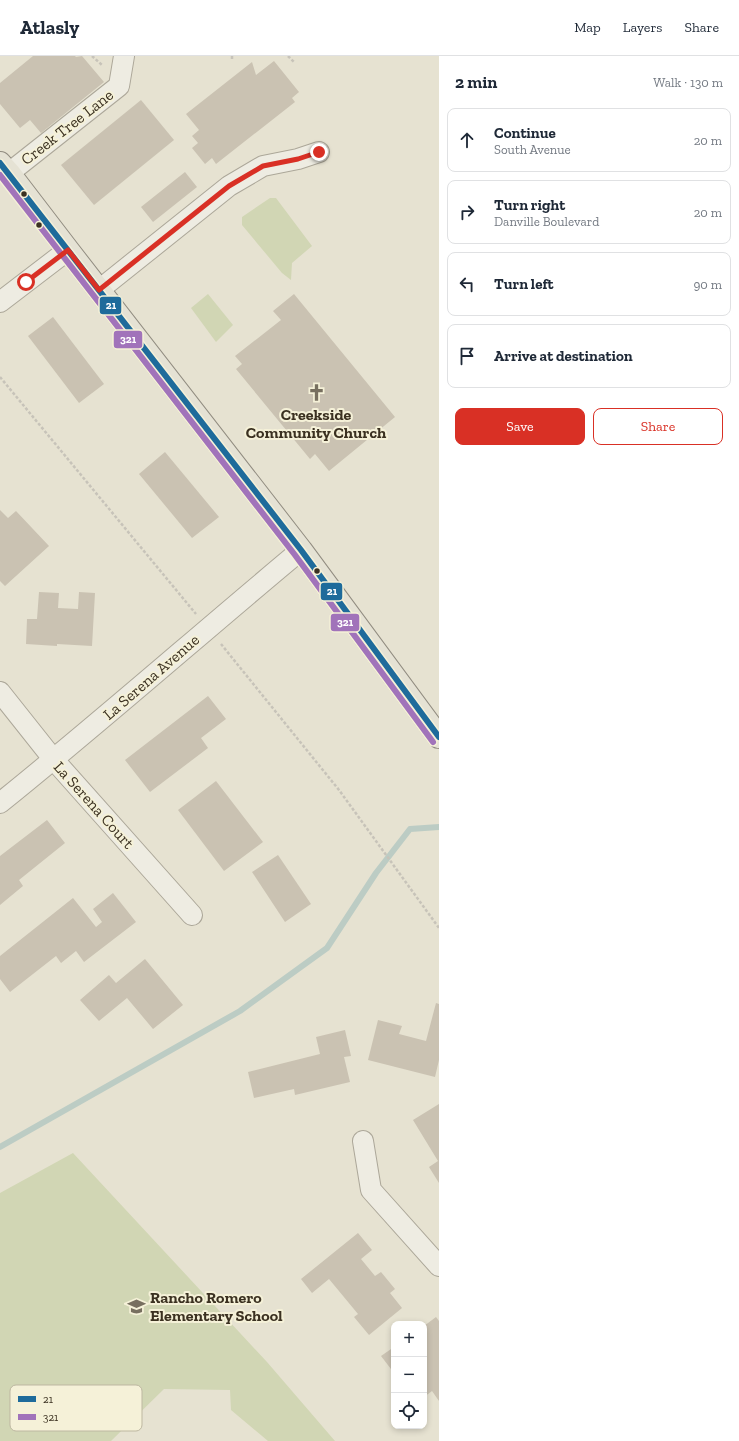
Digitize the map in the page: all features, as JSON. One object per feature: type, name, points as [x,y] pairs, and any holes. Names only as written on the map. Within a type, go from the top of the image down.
[{"type":"main road","points":[[5,168],[301,550],[439,737]]},
{"type":"street","name":"Creek Tree Lane","points":[[5,168],[119,86],[124,56]]},
{"type":"street","points":[[99,290],[229,186],[263,166],[298,159],[319,152]]},
{"type":"street","points":[[0,302],[68,250]]},
{"type":"street","name":"La Serena Avenue","points":[[0,803],[54,760],[301,550]]},
{"type":"street","name":"La Serena Court","points":[[0,692],[54,760],[192,915]]},
{"type":"street","points":[[363,1141],[371,1190],[439,1266]]},
{"type":"path","points":[[288,56],[295,63]]},
{"type":"path","points":[[0,377],[208,628],[339,790],[439,928]]},
{"type":"green space","points":[[270,198],[276,198],[312,246],[292,263],[291,280],[282,273],[242,225],[242,217]]},
{"type":"green space","points":[[208,294],[233,325],[216,342],[191,308]]},
{"type":"green space","points":[[73,1153],[267,1362],[335,1441],[268,1441],[231,1410],[230,1390],[164,1389],[142,1411],[142,1385],[10,1385],[10,1431],[121,1431],[111,1441],[0,1441],[0,1193]]},
{"type":"building","points":[[33,56],[82,56],[104,82],[41,133],[30,120],[20,128],[0,104],[0,83]]},
{"type":"building","points":[[274,61],[299,92],[292,98],[295,102],[216,164],[212,158],[205,164],[192,148],[198,143],[192,136],[199,130],[186,114],[252,62],[256,75]]},
{"type":"building","points":[[141,100],[174,140],[94,205],[61,165]]},
{"type":"building","points":[[185,172],[197,187],[153,222],[141,207]]},
{"type":"building","name":"Creekside Community Church","points":[[294,294],[395,417],[329,471],[315,454],[310,459],[236,369],[242,364],[235,356],[281,320],[273,311]]},
{"type":"building","points":[[53,317],[104,384],[79,403],[28,336]]},
{"type":"building","points":[[165,452],[219,517],[192,538],[139,474]]},
{"type":"building","points":[[0,510],[8,518],[16,511],[49,546],[5,586],[0,581]]},
{"type":"building","points":[[39,592],[59,593],[58,608],[78,609],[79,592],[95,593],[92,646],[26,644],[27,619],[37,619]]},
{"type":"building","points":[[208,696],[226,719],[201,738],[208,748],[150,792],[125,760]]},
{"type":"building","points":[[216,781],[263,842],[224,871],[178,810]]},
{"type":"building","points":[[47,820],[65,843],[19,880],[23,886],[0,905],[0,856]]},
{"type":"building","points":[[278,855],[311,904],[285,922],[252,872]]},
{"type":"building","points":[[113,893],[136,922],[84,962],[76,951],[61,963],[56,956],[10,992],[0,979],[0,956],[73,898],[96,927],[102,922],[93,909]]},
{"type":"building","points":[[145,959],[183,1005],[153,1029],[127,998],[99,1021],[80,1000],[109,975],[116,983]]},
{"type":"building","points":[[436,1003],[439,1004],[439,1060],[435,1077],[368,1060],[378,1020],[402,1026],[399,1034],[426,1041]]},
{"type":"building","points":[[345,1030],[351,1056],[344,1057],[350,1082],[295,1095],[294,1089],[254,1098],[248,1072],[320,1054],[316,1037]]},
{"type":"building","points":[[439,1104],[439,1183],[429,1167],[438,1161],[413,1120]]},
{"type":"building","points":[[358,1233],[372,1250],[361,1259],[375,1276],[381,1272],[395,1289],[390,1293],[402,1308],[369,1335],[354,1317],[358,1314],[329,1279],[312,1293],[301,1279]]},
{"type":"building","points":[[436,1317],[439,1321],[439,1401],[432,1391],[427,1395],[427,1324]]},
{"type":"building","points":[[391,1349],[391,1369],[381,1356]]},
{"type":"waterway","points":[[0,1147],[240,1011],[327,948],[376,873],[410,829],[439,827]]},
{"type":"transit line","name":"21","points":[[0,163],[301,550],[439,737]]},
{"type":"transit line","name":"321","points":[[0,175],[295,555],[433,742]]},
{"type":"place","name":"Creekside Community Church","points":[[316,393]]},
{"type":"place","name":"Rancho Romero Elementary School","points":[[137,1306]]},
{"type":"route","points":[[26,282],[68,250],[99,290],[229,186],[263,166],[298,159],[319,152]]}]
